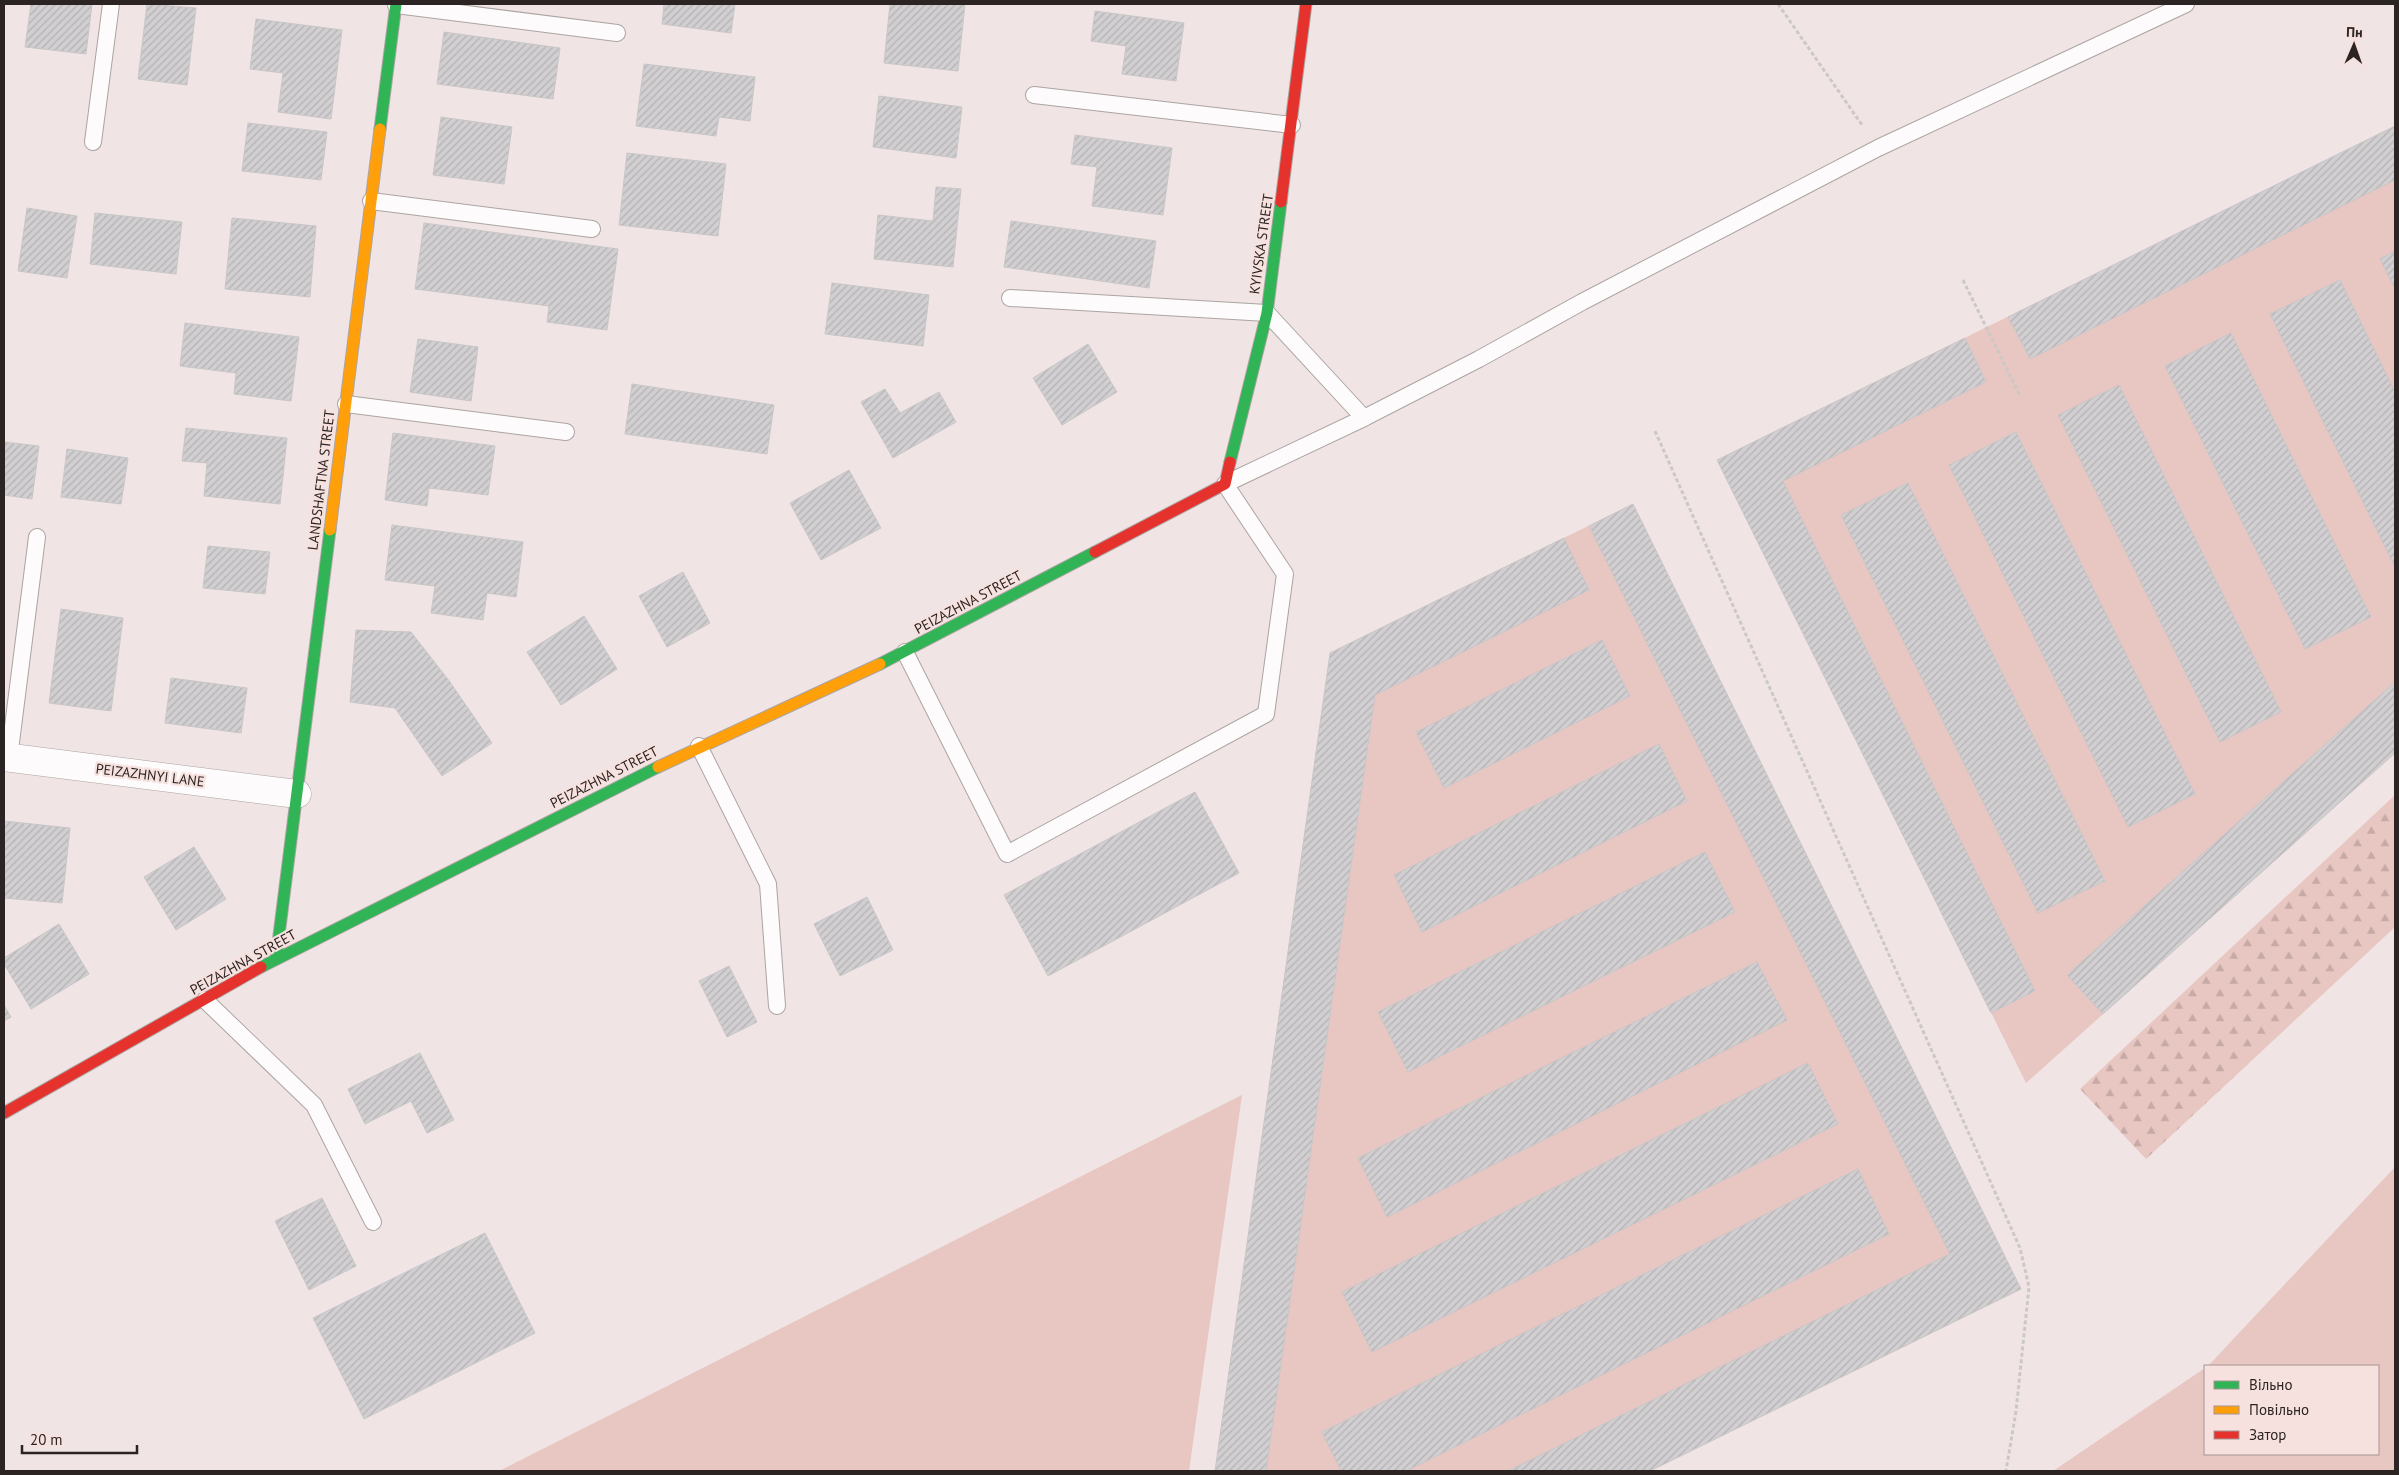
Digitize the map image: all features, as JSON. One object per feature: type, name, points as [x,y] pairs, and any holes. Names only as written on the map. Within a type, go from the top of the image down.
[{"type":"street","name":"LANDSHAFTNA STREET","points":[[276,959],[396,4]]},
{"type":"street","name":"KYIVSKA STREET","points":[[1225,484],[1267,313],[1306,4]]},
{"type":"street","name":"PEIZAZHNA STREET","points":[[4,1113],[276,959],[699,746],[905,652],[1225,484]]},
{"type":"street","name":"PEIZAZHNYI LANE","points":[[6,757],[297,794]]},
{"type":"lane","points":[[93,142],[111,4]]},
{"type":"lane","points":[[396,4],[617,33]]},
{"type":"lane","points":[[905,652],[1007,854],[1266,714],[1285,574],[1225,484],[1364,418],[1878,148],[2186,4]]},
{"type":"lane","points":[[1034,94],[1292,125]]},
{"type":"lane","points":[[371,201],[592,229]]},
{"type":"lane","points":[[1010,298],[1267,313],[1364,418]]},
{"type":"lane","points":[[346,404],[566,432]]},
{"type":"lane","points":[[6,757],[36,537]]},
{"type":"lane","points":[[699,746],[768,884],[777,1006]]},
{"type":"lane","points":[[205,1000],[314,1105],[373,1222]]},
{"type":"path","points":[[1778,4],[1878,148]]},
{"type":"path","points":[[1963,280],[2020,396]]},
{"type":"path","points":[[1655,431],[2020,1248],[2029,1287],[2018,1391],[2006,1471]]},
{"type":"green space","points":[[2395,126],[2395,753],[2026,1083],[1717,460]]},
{"type":"green space","points":[[1633,504],[2021,1289],[1650,1471],[1215,1471],[1330,653]]},
{"type":"green space","points":[[2395,795],[2395,927],[2146,1159],[2080,1089]]},
{"type":"green space","points":[[1242,1095],[1189,1471],[499,1471]]},
{"type":"green space","points":[[2395,1167],[2395,1471],[2053,1471],[2204,1369],[2204,1455],[2379,1455],[2379,1365],[2209,1365]]},
{"type":"building","points":[[31,4],[92,4],[86,54],[25,47]]},
{"type":"building","points":[[147,4],[196,8],[187,85],[138,79]]},
{"type":"building","points":[[664,4],[735,4],[731,33],[662,24]]},
{"type":"building","points":[[890,4],[965,4],[958,71],[884,63]]},
{"type":"building","points":[[1095,11],[1184,23],[1176,81],[1122,74],[1126,46],[1091,41]]},
{"type":"building","points":[[256,19],[342,30],[331,119],[278,112],[283,73],[250,69]]},
{"type":"building","points":[[444,32],[560,48],[553,99],[437,84]]},
{"type":"building","points":[[644,64],[755,77],[750,121],[719,117],[716,136],[636,126]]},
{"type":"building","points":[[879,96],[962,107],[956,158],[873,147]]},
{"type":"building","points":[[441,117],[512,127],[504,184],[433,175]]},
{"type":"building","points":[[248,123],[327,132],[321,180],[242,171]]},
{"type":"building","points":[[2395,126],[2395,180],[2030,359],[2008,317]]},
{"type":"building","points":[[1075,135],[1172,148],[1163,215],[1092,206],[1097,167],[1071,164]]},
{"type":"building","points":[[627,153],[726,164],[718,236],[619,225]]},
{"type":"building","points":[[936,187],[961,189],[953,267],[874,259],[878,215],[933,221]]},
{"type":"building","points":[[27,208],[77,216],[67,278],[18,271]]},
{"type":"building","points":[[95,213],[182,222],[176,274],[90,264]]},
{"type":"building","points":[[232,218],[316,226],[310,297],[225,289]]},
{"type":"building","points":[[1011,221],[1156,241],[1149,288],[1004,267]]},
{"type":"building","points":[[424,223],[618,249],[607,330],[547,322],[549,306],[415,289]]},
{"type":"building","points":[[2395,251],[2395,289],[2380,259]]},
{"type":"building","points":[[2340,280],[2395,392],[2395,567],[2270,314]]},
{"type":"building","points":[[832,283],[929,295],[923,346],[825,334]]},
{"type":"building","points":[[185,323],[299,337],[291,401],[234,394],[236,373],[180,366]]},
{"type":"building","points":[[2231,333],[2371,617],[2305,649],[2165,366]]},
{"type":"building","points":[[1965,338],[1986,382],[1783,481],[2035,991],[1991,1013],[1717,460]]},
{"type":"building","points":[[418,339],[478,347],[471,401],[410,392]]},
{"type":"building","points":[[1088,344],[1117,392],[1062,425],[1033,378]]},
{"type":"building","points":[[632,384],[774,405],[767,454],[625,434]]},
{"type":"building","points":[[2119,385],[2281,712],[2220,742],[2058,415]]},
{"type":"building","points":[[885,389],[900,413],[939,392],[956,422],[893,458],[861,402]]},
{"type":"building","points":[[186,428],[287,438],[280,504],[204,496],[207,463],[182,461]]},
{"type":"building","points":[[2016,432],[2195,794],[2128,827],[1949,465]]},
{"type":"building","points":[[393,433],[495,446],[488,495],[429,488],[427,506],[385,500]]},
{"type":"building","points":[[4,442],[39,446],[32,499],[4,495]]},
{"type":"building","points":[[67,449],[128,458],[121,504],[61,497]]},
{"type":"building","points":[[849,470],[881,528],[821,560],[790,503]]},
{"type":"building","points":[[1908,483],[2105,881],[2038,913],[1841,515]]},
{"type":"building","points":[[1633,504],[2021,1289],[1650,1471],[1508,1471],[1950,1254],[1589,526]]},
{"type":"building","points":[[392,525],[523,542],[516,597],[487,593],[483,620],[431,613],[435,586],[385,580]]},
{"type":"building","points":[[1564,538],[1589,590],[1375,695],[1266,1471],[1215,1471],[1330,653]]},
{"type":"building","points":[[208,546],[270,552],[265,594],[203,588]]},
{"type":"building","points":[[683,572],[710,623],[667,647],[639,596]]},
{"type":"building","points":[[61,609],[123,618],[111,711],[49,703]]},
{"type":"building","points":[[584,616],[617,669],[561,705],[527,652]]},
{"type":"building","points":[[356,630],[411,632],[450,682],[492,743],[442,776],[395,708],[350,702]]},
{"type":"building","points":[[1602,640],[1630,696],[1444,788],[1416,732]]},
{"type":"building","points":[[171,678],[247,688],[241,733],[165,723]]},
{"type":"building","points":[[2395,682],[2395,753],[2103,1014],[2067,975]]},
{"type":"building","points":[[1659,744],[1687,801],[1422,932],[1394,875]]},
{"type":"building","points":[[1195,792],[1239,873],[1048,976],[1004,895]]},
{"type":"building","points":[[4,821],[70,828],[62,903],[4,898]]},
{"type":"building","points":[[194,847],[226,899],[176,930],[144,877]]},
{"type":"building","points":[[1705,852],[1735,912],[1408,1072],[1378,1012]]},
{"type":"building","points":[[867,897],[893,950],[840,976],[814,924]]},
{"type":"building","points":[[59,924],[89,974],[31,1009],[4,964],[4,958]]},
{"type":"building","points":[[1757,962],[1787,1020],[1387,1217],[1358,1158]]},
{"type":"building","points":[[729,966],[757,1022],[727,1037],[699,981]]},
{"type":"building","points":[[4,1005],[11,1017],[4,1021]]},
{"type":"building","points":[[420,1053],[454,1120],[427,1133],[411,1101],[365,1124],[348,1089]]},
{"type":"building","points":[[1808,1063],[1838,1124],[1372,1352],[1342,1292]]},
{"type":"building","points":[[1858,1169],[1889,1234],[1406,1471],[1341,1471],[1322,1432]]},
{"type":"building","points":[[322,1198],[356,1266],[309,1290],[275,1221]]},
{"type":"building","points":[[485,1233],[535,1333],[364,1419],[313,1318]]},
{"type":"traffic: fast","points":[[380,129],[396,4]]},
{"type":"traffic: fast","points":[[1230,462],[1267,313],[1281,202]]},
{"type":"traffic: fast","points":[[276,959],[330,530]]},
{"type":"traffic: fast","points":[[880,664],[1095,552]]},
{"type":"traffic: fast","points":[[261,967],[658,767]]},
{"type":"traffic: slow","points":[[330,530],[380,129]]},
{"type":"traffic: slow","points":[[658,767],[880,664]]},
{"type":"traffic: jam","points":[[1281,202],[1306,4]]},
{"type":"traffic: jam","points":[[1095,552],[1225,484],[1230,462]]},
{"type":"traffic: jam","points":[[4,1113],[261,967]]}]
